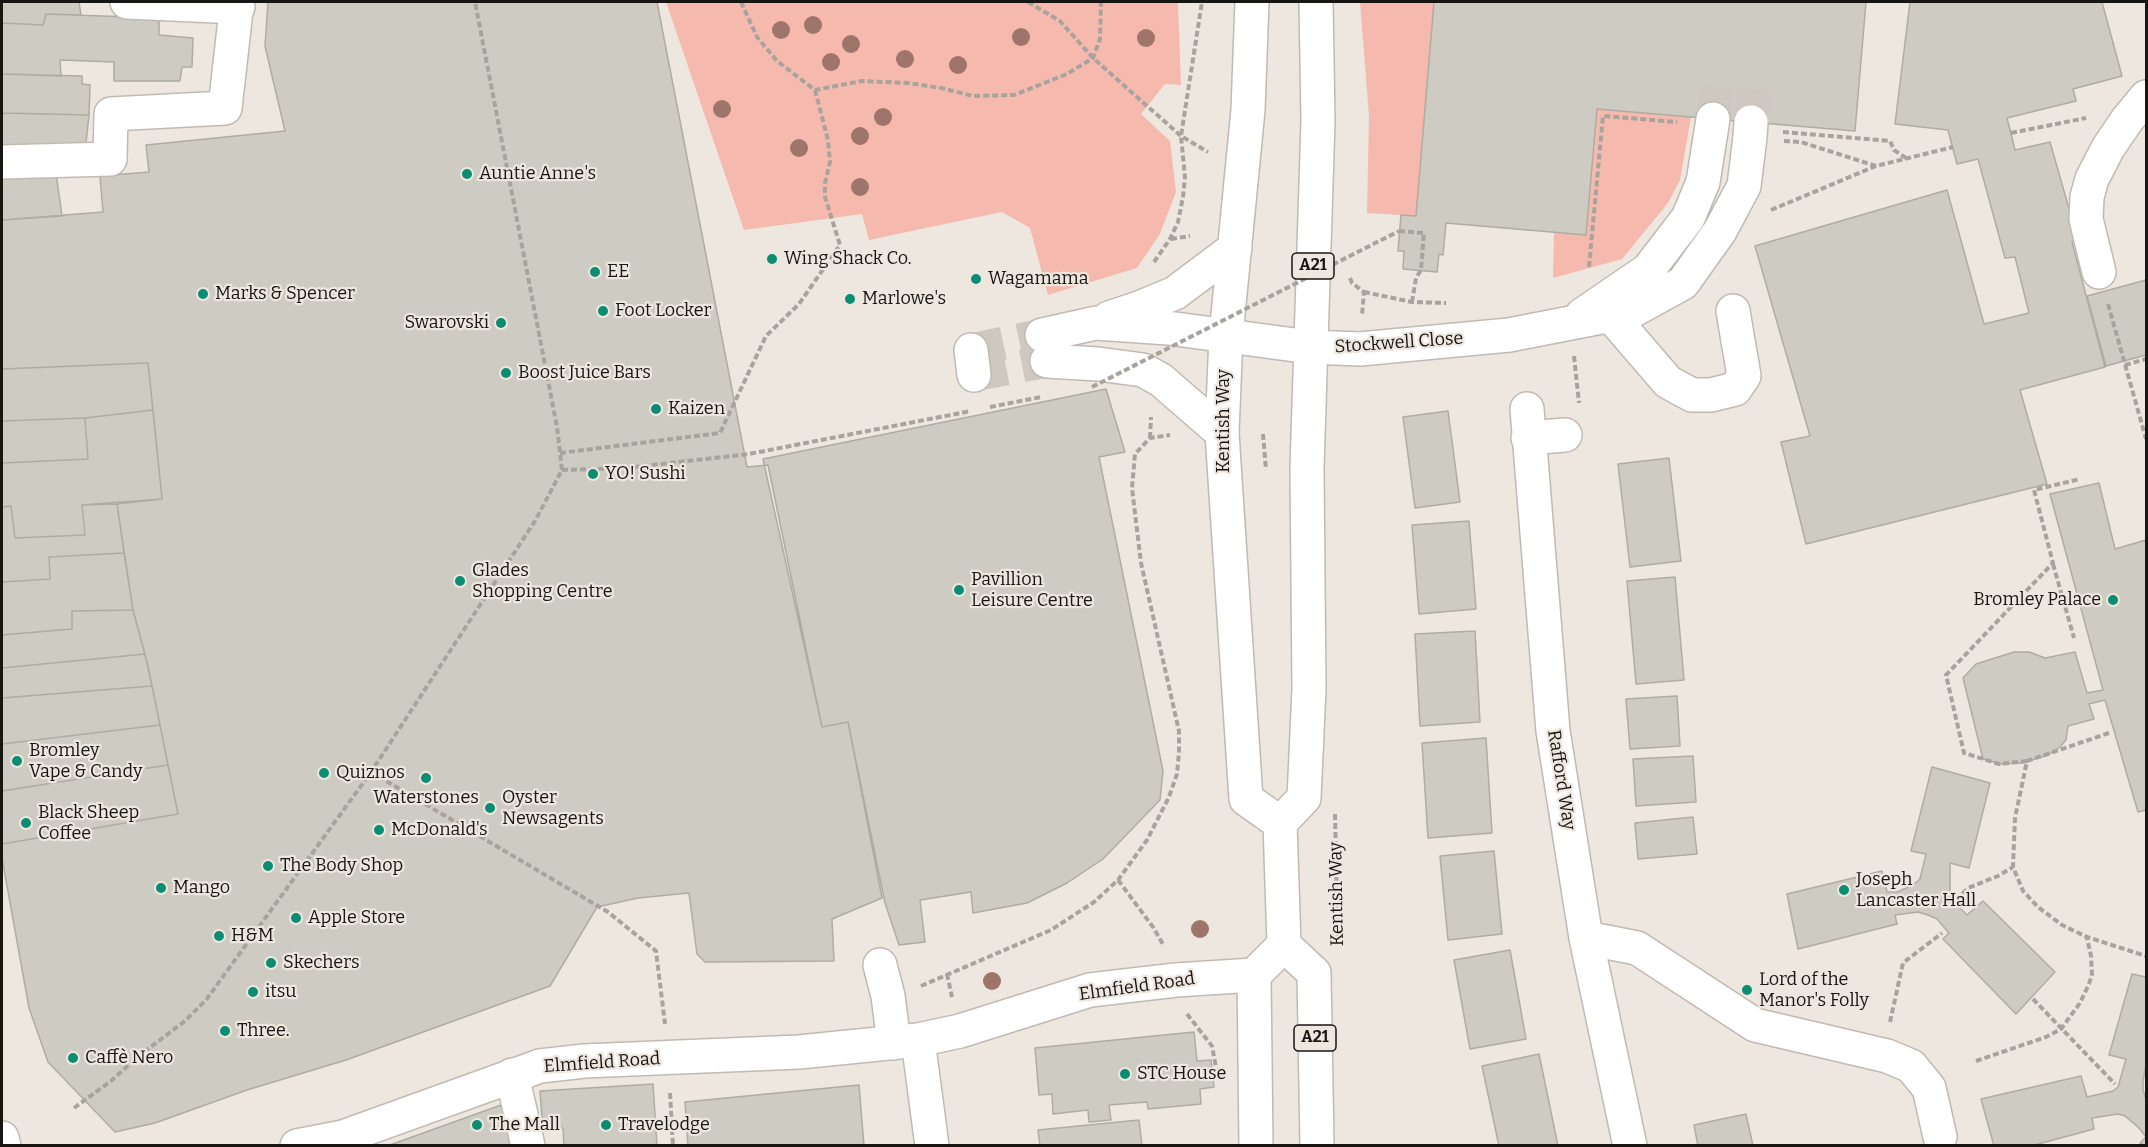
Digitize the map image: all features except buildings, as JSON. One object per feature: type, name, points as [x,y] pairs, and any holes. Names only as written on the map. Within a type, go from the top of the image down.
[{"type":"street","points":[[2,162],[110,159],[111,114],[225,108],[238,4],[127,2]]},
{"type":"street","name":"Kentish Way","points":[[1252,2],[1243,172],[1226,335],[1222,434],[1246,799],[1280,823]]},
{"type":"street","name":"A21","points":[[1280,823],[1304,798],[1309,689],[1307,468],[1318,121],[1317,2]]},
{"type":"street","points":[[2099,272],[2086,219],[2087,196],[2092,179],[2108,148],[2137,109]]},
{"type":"street","name":"Stockwell Close","points":[[1096,323],[1226,335],[1310,347],[1360,349],[1509,335],[1571,323],[1605,309],[1648,270],[1688,218],[1703,182],[1713,119]]},
{"type":"street","name":"Stockwell Close","points":[[1605,309],[1632,311],[1683,282],[1720,231],[1744,186],[1751,129]]},
{"type":"street","points":[[1222,434],[1161,380],[1143,370],[1098,364],[1044,348],[1096,323],[1174,293],[1235,248]]},
{"type":"street","points":[[1605,309],[1668,382],[1692,395],[1711,395],[1735,389],[1744,376],[1733,311]]},
{"type":"street","points":[[1528,423],[1565,435]]},
{"type":"street","name":"Rafford Way","points":[[1528,423],[1553,731],[1586,938],[1630,1146]]},
{"type":"street","points":[[1256,1146],[1254,975],[1284,945],[1280,823]]},
{"type":"street","points":[[1586,938],[1637,948],[1755,1025],[1887,1056],[1911,1066],[1929,1088],[1940,1137]]},
{"type":"street","name":"A21","points":[[1284,945],[1314,973],[1317,1146]]},
{"type":"street","points":[[880,964],[888,996],[906,1041],[932,1146]]},
{"type":"street","name":"Elmfield Road","points":[[297,1146],[343,1137],[540,1066],[584,1061],[800,1052],[906,1041],[960,1031],[1090,990],[1176,980],[1254,975]]},
{"type":"street","points":[[512,1075],[528,1146]]},
{"type":"street","points":[[2,1138],[4,1146]]},
{"type":"path","points":[[74,1108],[185,1021],[206,1000],[371,772],[536,521],[562,470],[557,427],[475,2]]},
{"type":"path","points":[[560,453],[720,433],[766,336],[799,304],[840,245],[825,196],[825,183],[830,162],[828,140],[815,90],[777,61],[757,37],[741,2]]},
{"type":"path","points":[[1028,2],[1060,21],[1093,58],[1181,136],[1243,172]]},
{"type":"path","points":[[815,90],[862,81],[908,83],[973,96],[1014,95],[1067,74],[1093,58],[1100,39],[1101,2]]},
{"type":"path","points":[[1157,258],[1178,222],[1183,197],[1185,177],[1181,136],[1202,2]]},
{"type":"path","points":[[2011,133],[2137,109]]},
{"type":"path","points":[[1854,138],[1890,141],[1894,150],[1906,158]]},
{"type":"path","points":[[1783,141],[1801,142],[1876,166]]},
{"type":"path","points":[[1081,389],[1092,387],[1400,231],[1424,233],[1420,270],[1416,278],[1412,302]]},
{"type":"path","points":[[1170,239],[1200,235]]},
{"type":"path","points":[[2099,272],[2146,439]]},
{"type":"path","points":[[1528,423],[1579,406],[1571,323]]},
{"type":"path","points":[[2126,365],[2146,359]]},
{"type":"path","points":[[989,407],[1046,396]]},
{"type":"path","points":[[562,470],[626,468],[749,454],[978,409]]},
{"type":"path","points":[[1263,434],[1266,470]]},
{"type":"path","points":[[916,989],[1051,930],[1094,902],[1118,880],[1148,840],[1169,797],[1177,774],[1179,731],[1141,563],[1132,488],[1135,454],[1150,438]]},
{"type":"path","points":[[2074,638],[2034,490],[2080,478]]},
{"type":"path","points":[[2053,563],[1946,675],[1964,753],[1999,764],[2026,761],[2109,733]]},
{"type":"path","points":[[2026,761],[2014,818],[2013,867],[2023,891],[2038,907],[2062,925],[2087,938],[2146,956]]},
{"type":"path","points":[[371,772],[608,912],[656,951],[663,995],[665,1031]]},
{"type":"path","name":"Kentish Way","points":[[1335,806],[1338,958]]},
{"type":"path","points":[[1956,900],[1968,888],[1998,876],[2013,867]]},
{"type":"path","points":[[1118,880],[1154,927],[1160,942],[1166,949]]},
{"type":"path","points":[[1887,1056],[1888,1031],[1903,963],[1942,933]]},
{"type":"path","points":[[1976,1061],[2046,1037],[2061,1029],[2076,1010],[2092,974],[2087,938]]},
{"type":"path","points":[[947,974],[954,1008]]},
{"type":"path","points":[[2033,999],[2115,1084]]},
{"type":"path","points":[[1183,1011],[1195,1022],[1212,1046],[1218,1089]]},
{"type":"path","points":[[670,1091],[673,1146]]},
{"type":"shaded area","points":[[666,2],[1178,2],[1181,85],[1165,84],[1141,114],[1170,141],[1176,192],[1160,234],[1137,268],[1048,295],[1030,228],[1002,212],[869,240],[862,214],[744,230]]},
{"type":"shaded area","points":[[1360,2],[1434,2],[1416,216],[1367,213],[1369,116]]},
{"type":"shaded area","points":[[1597,109],[1691,117],[1680,180],[1668,203],[1622,259],[1553,278],[1554,233],[1586,235]]},
{"type":"tunnel","points":[[1713,119],[1717,73]]},
{"type":"tunnel","points":[[1751,122],[1756,77]]},
{"type":"tunnel","points":[[971,350],[1042,335]]},
{"type":"tunnel","points":[[974,375],[1047,361]]},
{"type":"place","name":"Auntie Anne's","points":[[467,174]]},
{"type":"place","name":"Wing Shack Co.","points":[[772,259]]},
{"type":"place","name":"EE","points":[[595,272]]},
{"type":"place","name":"Wagamama","points":[[976,279]]},
{"type":"place","name":"Marks & Spencer","points":[[203,294]]},
{"type":"place","name":"Marlowe's","points":[[850,299]]},
{"type":"place","name":"Foot Locker","points":[[603,311]]},
{"type":"place","name":"Swarovski","points":[[501,323]]},
{"type":"place","name":"Boost Juice Bars","points":[[506,373]]},
{"type":"place","name":"Kaizen","points":[[656,409]]},
{"type":"place","name":"YO! Sushi","points":[[593,474]]},
{"type":"place","name":"Glades Shopping Centre","points":[[460,581]]},
{"type":"place","name":"Pavillion Leisure Centre","points":[[959,590]]},
{"type":"place","name":"Bromley Palace","points":[[2113,600]]},
{"type":"place","name":"Bromley Vape & Candy","points":[[17,761]]},
{"type":"place","name":"Quiznos","points":[[324,773]]},
{"type":"place","name":"Waterstones","points":[[426,778]]},
{"type":"place","name":"Oyster Newsagents","points":[[490,808]]},
{"type":"place","name":"Black Sheep Coffee","points":[[26,823]]},
{"type":"place","name":"McDonald's","points":[[379,830]]},
{"type":"place","name":"The Body Shop","points":[[268,866]]},
{"type":"place","name":"Mango","points":[[161,888]]},
{"type":"place","name":"Joseph Lancaster Hall","points":[[1844,890]]},
{"type":"place","name":"Apple Store","points":[[296,918]]},
{"type":"place","name":"H&M","points":[[219,936]]},
{"type":"place","name":"Skechers","points":[[271,963]]},
{"type":"place","name":"Lord of the Manor's Folly","points":[[1747,990]]},
{"type":"place","name":"itsu","points":[[253,992]]},
{"type":"place","name":"Three.","points":[[225,1031]]},
{"type":"place","name":"Caffè Nero","points":[[73,1058]]},
{"type":"place","name":"STC House","points":[[1125,1074]]},
{"type":"place","name":"The Mall","points":[[477,1125]]},
{"type":"place","name":"Travelodge","points":[[606,1125]]}]
